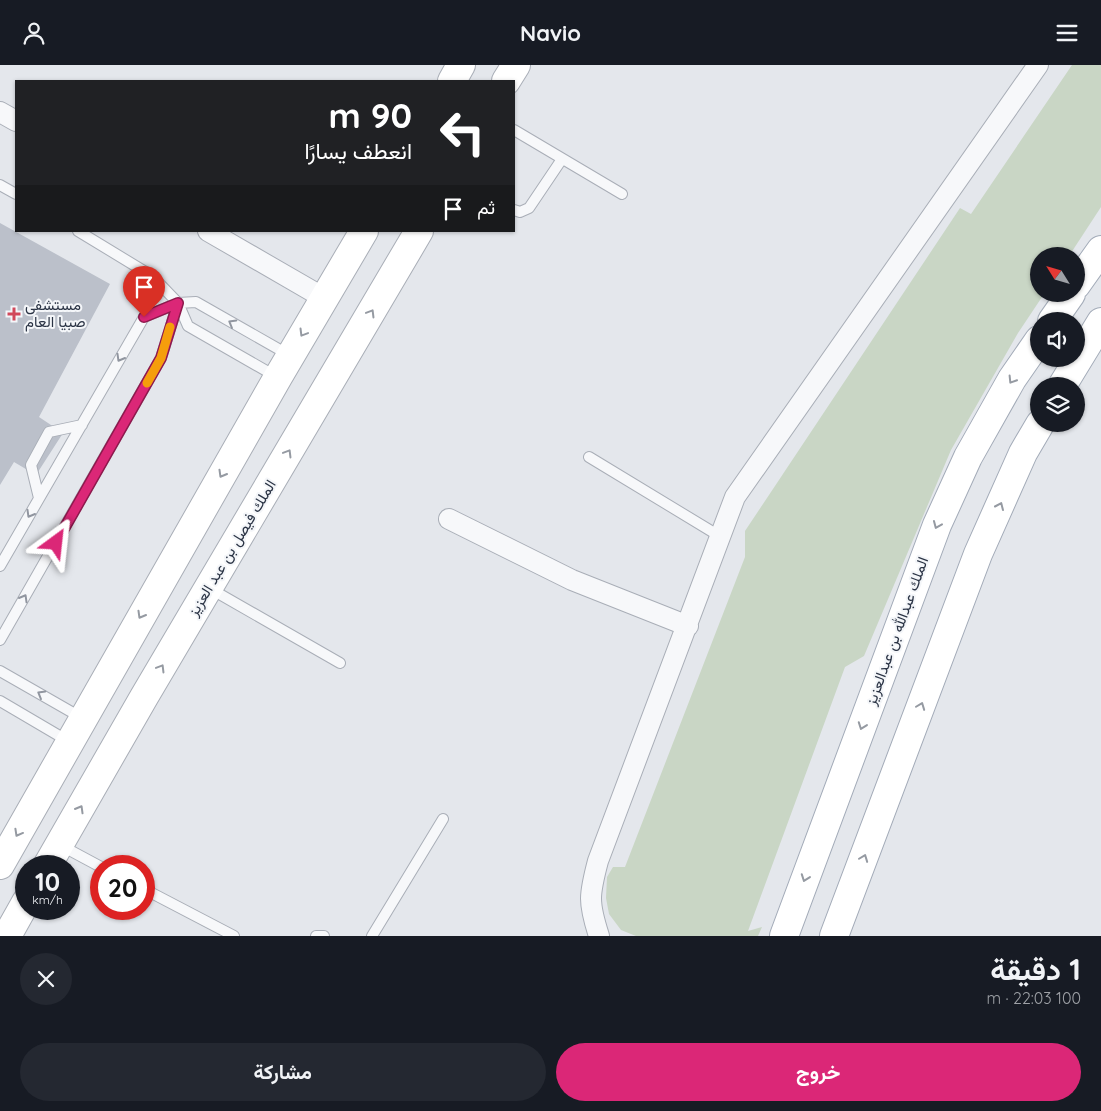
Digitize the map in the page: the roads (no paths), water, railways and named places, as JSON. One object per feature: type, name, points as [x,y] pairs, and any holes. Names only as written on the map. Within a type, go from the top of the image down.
[{"type":"street","points":[[453,80],[461,65]]},
{"type":"street","points":[[507,80],[516,65]]},
{"type":"street","points":[[599,936],[591,912],[590,891],[598,861],[736,497],[1038,65]]},
{"type":"street","points":[[0,111],[15,120]]},
{"type":"street","points":[[210,232],[324,298]]},
{"type":"street","points":[[0,865],[284,366],[363,232]]},
{"type":"street","name":"الملك فيصل بن عبد العزيز","points":[[54,855],[208,587],[418,232]]},
{"type":"street","points":[[1085,272],[1101,250]]},
{"type":"street","points":[[1068,377],[1101,323]]},
{"type":"street","name":"الملك عبدالله بن عبدالعزيز","points":[[784,936],[937,525],[968,457],[1012,379],[1030,353]]},
{"type":"street","points":[[834,936],[978,554],[1023,453],[1035,432]]},
{"type":"street","points":[[449,519],[572,580],[688,626]]},
{"type":"street","points":[[7,936],[16,920]]},
{"type":"lane","points":[[515,131],[622,194]]},
{"type":"lane","points":[[515,210],[520,212],[529,209],[562,159]]},
{"type":"lane","points":[[0,185],[15,193]]},
{"type":"lane","points":[[80,232],[152,276],[178,303],[188,326],[284,366]]},
{"type":"lane","points":[[0,565],[144,317],[178,303],[196,302],[284,366]]},
{"type":"lane","points":[[0,640],[161,358],[178,303]]},
{"type":"lane","points":[[39,498],[31,465],[50,431],[82,425]]},
{"type":"lane","points":[[589,457],[721,537]]},
{"type":"lane","points":[[208,587],[340,663]]},
{"type":"lane","points":[[0,671],[82,718]]},
{"type":"lane","points":[[0,701],[69,741]]},
{"type":"lane","points":[[372,936],[443,819]]},
{"type":"lane","points":[[155,895],[234,936]]},
{"type":"lane","points":[[316,936],[324,936]]},
{"type":"place","name":"مستشفى صبيا العام","points":[[14,314]]}]
